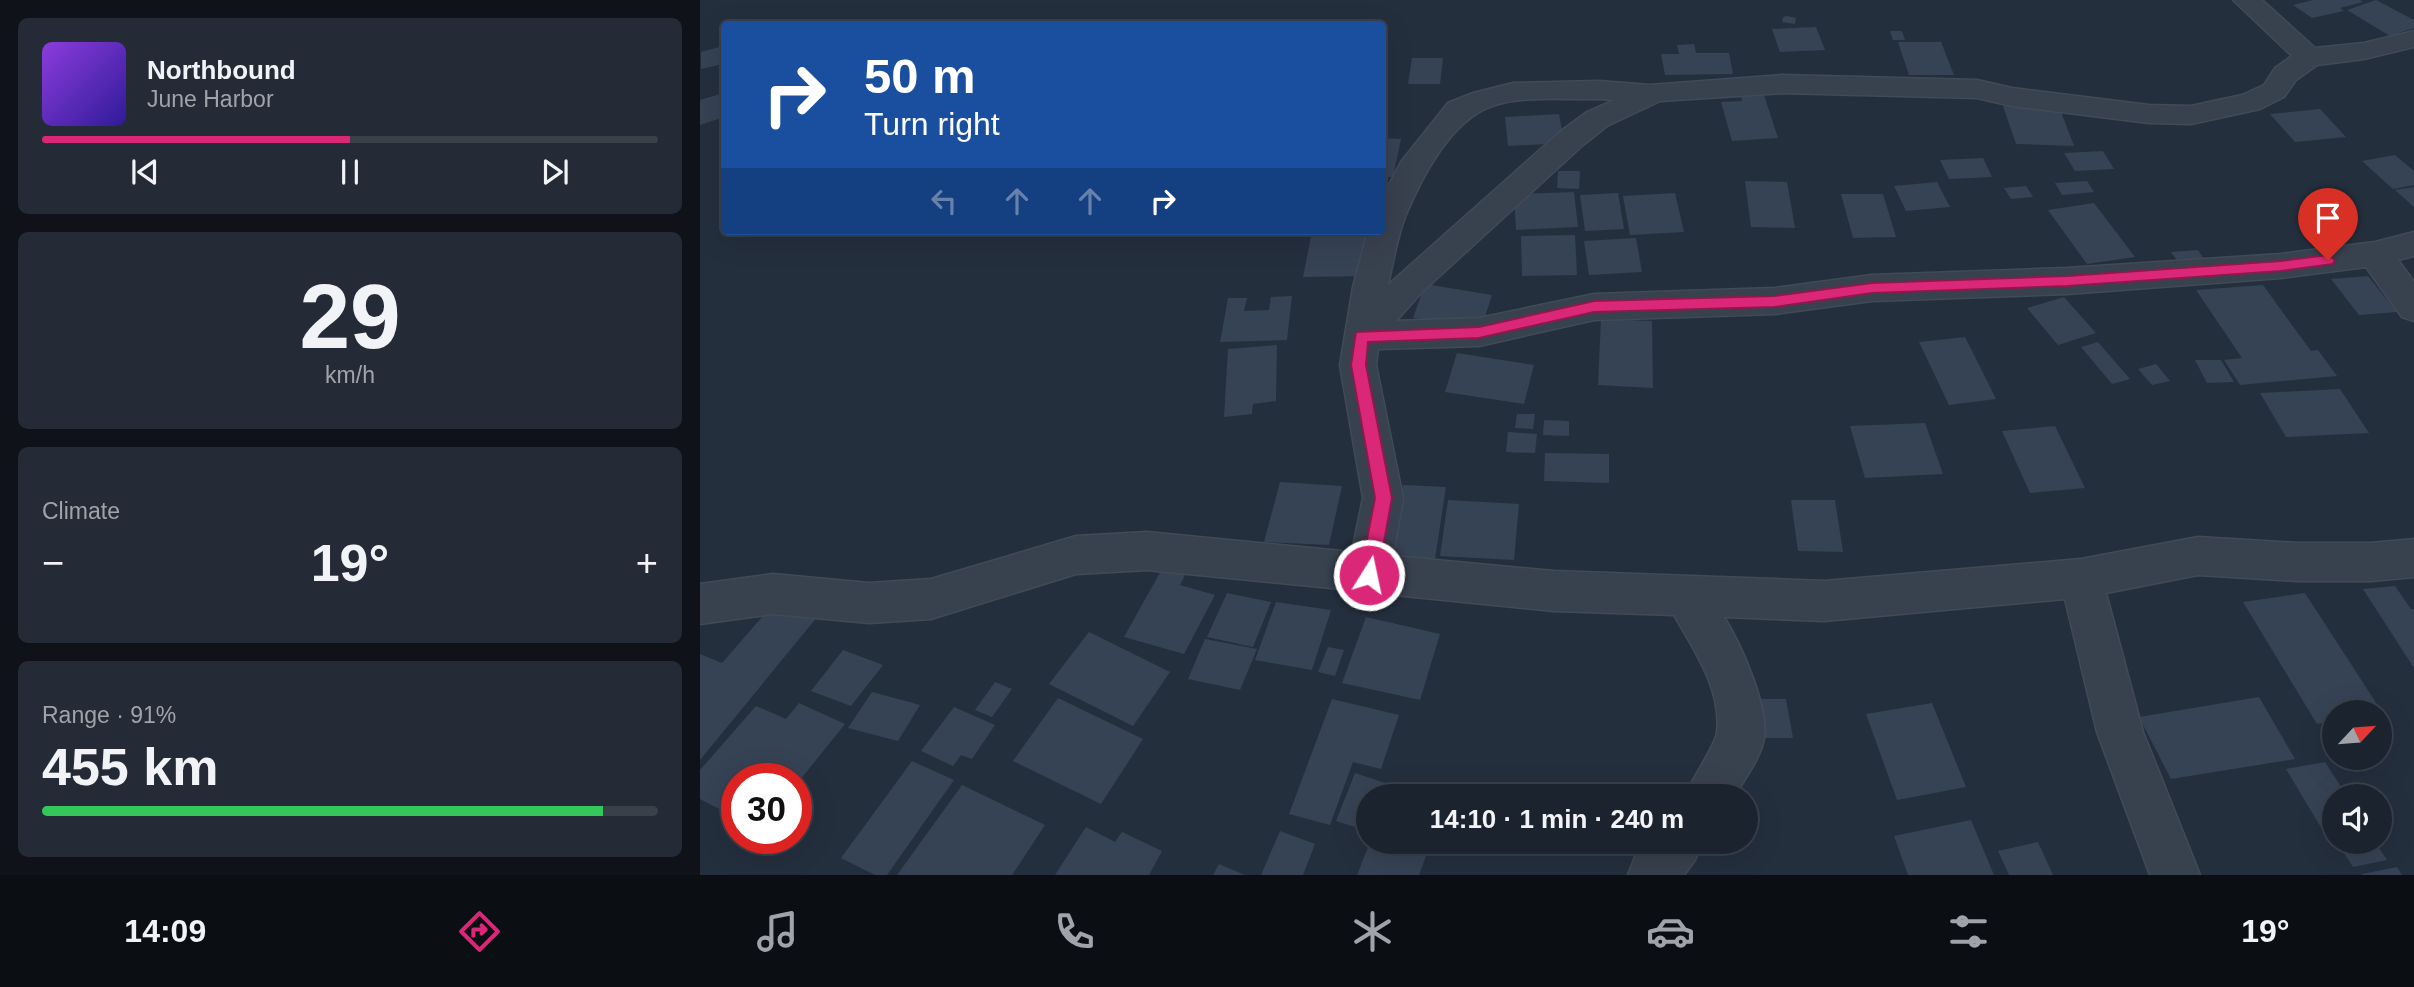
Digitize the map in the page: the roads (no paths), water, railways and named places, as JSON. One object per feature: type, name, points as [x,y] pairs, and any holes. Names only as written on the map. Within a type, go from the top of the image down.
[{"type":"street","points":[[2246,0],[2309,57]]},
{"type":"street","points":[[1386,227],[1416,162],[1458,110],[1483,99],[1513,92],[1599,90],[1653,93],[1782,84],[1917,86],[1977,89],[2012,97],[2149,114],[2192,115],[2250,103],[2274,92],[2285,74],[2309,57],[2364,51],[2414,39]]},
{"type":"street","points":[[1361,336],[1409,284],[1572,138],[1597,118],[1653,93]]},
{"type":"street","points":[[1369,575],[1383,498],[1358,365],[1370,287],[1384,235]]},
{"type":"street","points":[[1361,336],[1479,332],[1594,307],[1774,301],[1872,288],[2094,279],[2281,266],[2375,254],[2414,244]]},
{"type":"street","points":[[2375,254],[2414,307]]},
{"type":"street","points":[[700,604],[773,594],[869,603],[931,599],[1076,555],[1147,551],[1369,575],[1554,591],[1824,601],[2081,578],[2198,556],[2298,562],[2371,562],[2414,558]]},
{"type":"street","points":[[2081,578],[2120,732],[2175,875]]},
{"type":"street","points":[[1685,595],[1717,646],[1737,696],[1741,738],[1716,784]]},
{"type":"street","points":[[1653,875],[1668,854]]}]
